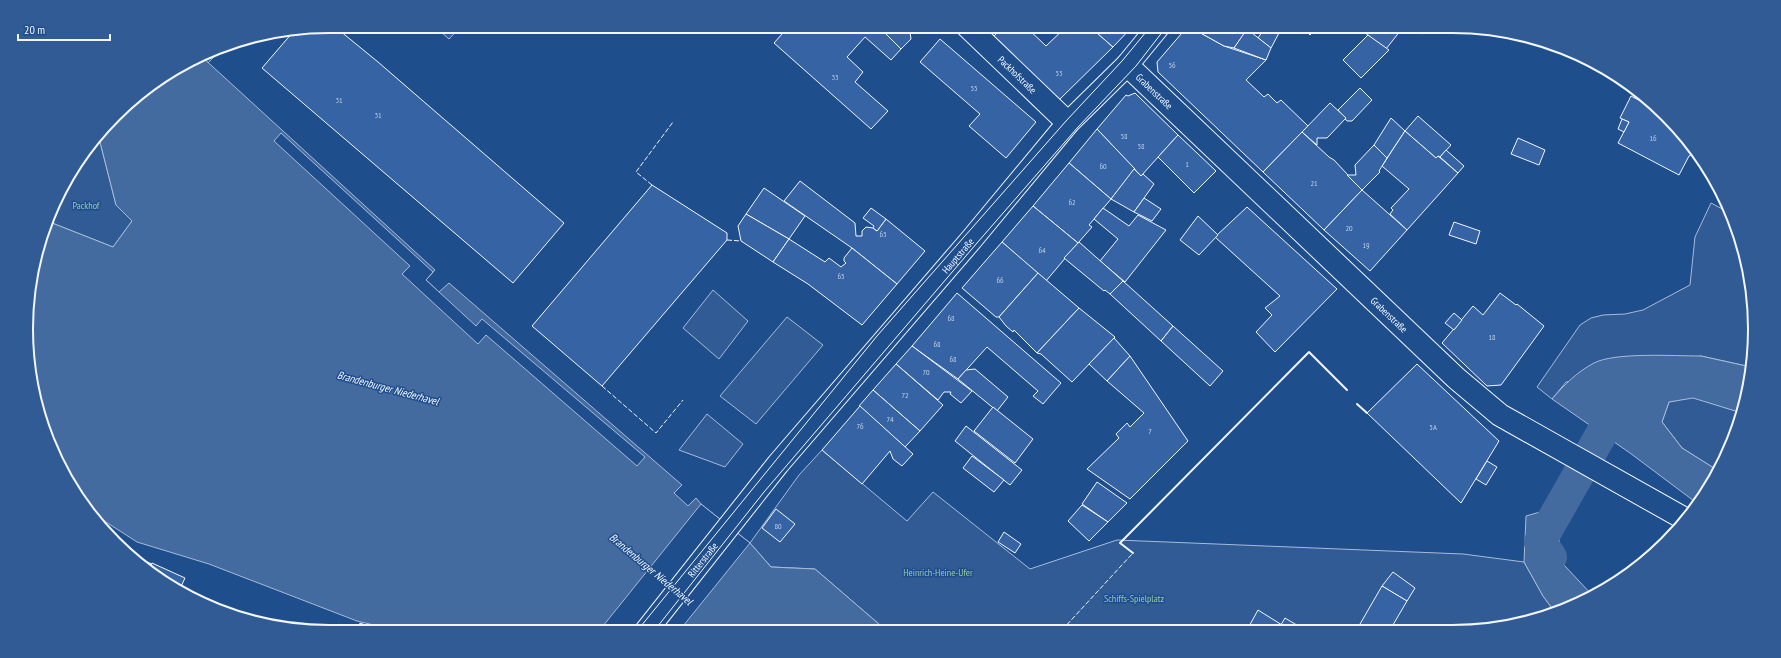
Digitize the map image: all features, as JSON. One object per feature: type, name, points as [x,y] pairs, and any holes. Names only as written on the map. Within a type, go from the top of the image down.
[{"type":"street","name":"Packhofstraße","points":[[974,33],[1068,123]]},
{"type":"street","name":"Hauptstraße","points":[[759,488],[971,240],[1068,123],[1127,65],[1153,33]]},
{"type":"street","name":"Grabenstraße","points":[[1127,65],[1456,378],[1500,415],[1681,517]]},
{"type":"street","name":"Ritterstraße","points":[[651,625],[759,488]]},
{"type":"green space","points":[[442,33],[455,33],[449,39]]},
{"type":"green space","points":[[214,57],[208,63],[206,61]]},
{"type":"green space","name":"Packhof","points":[[100,142],[116,205],[132,221],[113,247],[53,223],[73,181]]},
{"type":"green space","points":[[1711,203],[1722,209],[1738,252],[1745,290],[1748,329],[1745,366],[1701,356],[1566,382],[1552,399],[1537,387],[1580,325],[1591,318],[1603,315],[1625,314],[1643,310],[1690,285],[1695,237]]},
{"type":"green space","points":[[713,290],[748,321],[719,359],[683,328]]},
{"type":"green space","points":[[787,317],[823,345],[756,424],[720,396]]},
{"type":"green space","points":[[1693,397],[1736,411],[1725,442],[1713,468],[1682,448],[1662,422],[1669,402]]},
{"type":"green space","points":[[707,414],[743,444],[725,467],[679,450]]},
{"type":"green space","points":[[822,450],[907,521],[933,492],[1030,569],[1117,540],[1463,554],[1524,562],[1543,596],[1551,607],[1529,615],[1510,619],[1452,625],[880,625],[815,569],[771,567],[750,543],[799,475]]},
{"type":"water","name":"Brandenburger Niederhavel","points":[[206,60],[435,270],[426,280],[439,292],[449,283],[682,485],[674,493],[688,506],[696,498],[701,504],[750,543],[771,567],[815,569],[880,625],[374,625],[357,621],[209,564],[137,542],[103,520],[73,477],[56,442],[43,406],[34,348],[33,329],[36,290],[43,252],[53,223],[113,247],[132,221],[116,205],[100,142],[134,106],[149,94],[181,73]]},
{"type":"water","points":[[1646,355],[1701,356],[1745,366],[1736,411],[1693,398],[1669,402],[1662,422],[1682,448],[1713,468],[1693,500],[1630,453],[1552,399],[1576,375],[1594,363],[1616,357]]},
{"type":"water","points":[[1540,512],[1555,520],[1564,565],[1588,591],[1551,607],[1543,596],[1524,562],[1526,516]]},
{"type":"pier","points":[[281,133],[433,272],[426,280],[476,326],[482,319],[645,457],[637,466],[486,335],[478,344],[402,274],[410,266],[274,141]]},
{"type":"pier","points":[[701,504],[750,543],[684,625],[604,625]]},
{"type":"building","points":[[343,33],[564,223],[513,283],[262,68],[289,36]]},
{"type":"building","points":[[783,33],[886,33],[901,49],[891,60],[865,37],[847,57],[863,72],[855,82],[888,111],[871,129],[774,43]]},
{"type":"building","points":[[885,33],[910,33],[911,39],[901,49]]},
{"type":"building","points":[[997,33],[1032,33],[1046,46],[1060,33],[1097,33],[1113,47],[1059,100],[993,37]]},
{"type":"building","points":[[1097,33],[1126,33],[1113,47]]},
{"type":"building","points":[[1182,33],[1201,33],[1224,46],[1266,60],[1246,80],[1264,97],[1268,94],[1277,103],[1281,100],[1308,126],[1263,172],[1158,72],[1157,62]]},
{"type":"building","points":[[1201,33],[1245,33],[1234,48],[1224,46]]},
{"type":"building","points":[[1244,33],[1252,33],[1271,48],[1266,60],[1234,48]]},
{"type":"building","points":[[1261,33],[1279,33],[1271,48],[1258,38]]},
{"type":"building","points":[[1365,33],[1399,33],[1386,49]]},
{"type":"building","points":[[1368,35],[1389,50],[1361,78],[1343,60]]},
{"type":"building","points":[[940,39],[1036,122],[1006,158],[969,126],[980,114],[920,62]]},
{"type":"building","points":[[1360,88],[1372,100],[1352,121],[1347,121],[1338,110]]},
{"type":"building","points":[[1135,93],[1178,135],[1141,176],[1097,129],[1126,95],[1128,96]]},
{"type":"building","points":[[1631,96],[1647,106],[1675,134],[1691,155],[1679,175],[1618,143],[1629,122],[1620,118]]},
{"type":"building","points":[[1330,103],[1346,118],[1327,138],[1317,138],[1317,145],[1302,132]]},
{"type":"building","points":[[1418,116],[1451,145],[1440,157],[1438,156],[1436,158],[1405,131]]},
{"type":"building","points":[[1391,118],[1405,131],[1387,158],[1374,145]]},
{"type":"building","points":[[1622,119],[1629,122],[1624,132],[1618,129]]},
{"type":"building","points":[[1097,129],[1135,169],[1111,199],[1069,163]]},
{"type":"building","points":[[1405,131],[1436,158],[1438,156],[1458,173],[1407,230],[1390,214],[1393,210],[1391,208],[1409,189],[1382,166]]},
{"type":"building","points":[[1302,132],[1334,160],[1362,190],[1324,230],[1263,172]]},
{"type":"building","points":[[1178,135],[1216,171],[1194,193],[1158,157]]},
{"type":"building","points":[[1518,138],[1545,150],[1539,165],[1511,154]]},
{"type":"building","points":[[1374,145],[1387,158],[1379,171],[1380,172],[1362,190],[1347,175],[1356,175],[1355,165]]},
{"type":"building","points":[[1446,150],[1464,166],[1458,173],[1440,157]]},
{"type":"building","points":[[1069,163],[1111,199],[1089,225],[1092,227],[1078,243],[1033,206]]},
{"type":"building","points":[[1134,169],[1141,176],[1143,174],[1154,184],[1134,212],[1111,199]]},
{"type":"building","points":[[800,181],[855,223],[856,236],[862,236],[862,231],[866,227],[873,228],[877,231],[886,219],[925,251],[897,284],[852,248],[784,201]]},
{"type":"building","points":[[652,185],[727,233],[727,240],[602,386],[532,326]]},
{"type":"building","points":[[764,188],[805,216],[789,239],[746,214]]},
{"type":"building","points":[[1362,190],[1407,230],[1370,271],[1324,230]]},
{"type":"building","points":[[1144,198],[1161,209],[1152,221],[1134,212]]},
{"type":"building","points":[[1033,206],[1078,243],[1046,281],[1002,242]]},
{"type":"building","points":[[1247,207],[1337,289],[1275,352],[1256,332],[1272,315],[1265,308],[1280,296],[1215,237]]},
{"type":"building","points":[[871,208],[886,219],[877,231],[873,228],[874,226],[863,218]]},
{"type":"building","points":[[1103,208],[1129,226],[1138,215],[1166,230],[1125,282],[1100,261],[1118,239],[1094,219]]},
{"type":"building","points":[[746,214],[789,239],[773,262],[741,241],[738,226]]},
{"type":"building","points":[[1198,216],[1218,235],[1199,255],[1180,240]]},
{"type":"building","points":[[1454,222],[1480,231],[1476,244],[1449,235]]},
{"type":"building","points":[[789,239],[825,262],[829,258],[841,267],[846,263],[844,258],[852,248],[897,284],[862,325],[808,284],[773,262]]},
{"type":"building","points":[[1002,242],[1038,273],[999,317],[996,317],[962,288]]},
{"type":"building","points":[[1079,242],[1123,281],[1110,294],[1105,290],[1104,291],[1064,258]]},
{"type":"building","points":[[1038,273],[1079,308],[1037,353],[1014,330],[1013,332],[1006,326],[999,317]]},
{"type":"building","points":[[1123,281],[1173,326],[1161,341],[1110,294]]},
{"type":"building","points":[[957,293],[1061,383],[1043,404],[1033,396],[1038,391],[987,347],[958,379],[912,346]]},
{"type":"building","points":[[1500,293],[1516,305],[1517,304],[1544,326],[1501,385],[1487,386],[1442,343],[1473,306],[1483,315]]},
{"type":"building","points":[[1079,308],[1115,337],[1072,382],[1041,354],[1037,353]]},
{"type":"building","points":[[1454,313],[1462,320],[1454,330],[1445,323]]},
{"type":"building","points":[[1173,326],[1223,371],[1210,386],[1161,341]]},
{"type":"building","points":[[1114,338],[1130,356],[1107,381],[1089,364]]},
{"type":"building","points":[[912,346],[972,391],[961,403],[950,394],[951,392],[944,392],[938,400],[896,364]]},
{"type":"building","points":[[1130,356],[1188,441],[1130,499],[1087,469],[1119,438],[1116,434],[1127,423],[1130,427],[1144,413],[1107,381]]},
{"type":"building","points":[[896,364],[943,405],[920,431],[873,390]]},
{"type":"building","points":[[1417,364],[1499,441],[1461,503],[1367,413]]},
{"type":"building","points":[[975,369],[1008,397],[997,411],[958,379],[966,370]]},
{"type":"building","points":[[873,390],[920,431],[905,447],[859,406]]},
{"type":"building","points":[[860,406],[913,454],[902,466],[893,459],[890,451],[862,484],[822,450]]},
{"type":"building","points":[[993,407],[1033,439],[1015,463],[974,431]]},
{"type":"building","points":[[966,426],[1022,470],[1010,485],[955,441]]},
{"type":"building","points":[[972,456],[1004,480],[994,492],[963,468]]},
{"type":"building","points":[[1487,461],[1497,467],[1486,485],[1476,479]]},
{"type":"building","points":[[1097,482],[1127,503],[1108,522],[1082,504]]},
{"type":"building","points":[[1082,505],[1108,522],[1089,541],[1068,521]]},
{"type":"building","points":[[776,509],[795,524],[780,542],[762,528]]},
{"type":"building","points":[[1004,532],[1021,544],[1015,553],[998,542]]},
{"type":"building","points":[[152,563],[185,578],[182,585],[165,575],[151,565]]},
{"type":"building","points":[[1393,572],[1415,588],[1407,601],[1382,586]]},
{"type":"building","points":[[1382,586],[1407,601],[1393,625],[1360,624]]},
{"type":"building","points":[[1258,610],[1282,625],[1250,625]]},
{"type":"building","points":[[1285,618],[1297,625],[1281,625]]},
{"type":"waterway","points":[[1551,557],[1540,542],[1602,433],[1621,402],[1628,398]]},
{"type":"tram line","points":[[642,625],[877,336],[1145,33]]},
{"type":"tram line","points":[[659,625],[764,492],[1078,127],[1136,66],[1162,33]]},
{"type":"fence","points":[[652,185],[636,172],[673,122]]},
{"type":"fence","points":[[727,240],[741,241]]},
{"type":"fence","points":[[602,386],[656,433],[683,400]]},
{"type":"fence","points":[[1067,625],[1133,553]]},
{"type":"wall","points":[[1133,553],[1120,543],[1309,352],[1347,390]]},
{"type":"wall","points":[[1357,404],[1367,413]]},
{"type":"park label","name":"Heinrich-Heine-Ufer","points":[[938,572]]},
{"type":"park label","name":"Schiffs-Spielplatz","points":[[1134,598]]}]
